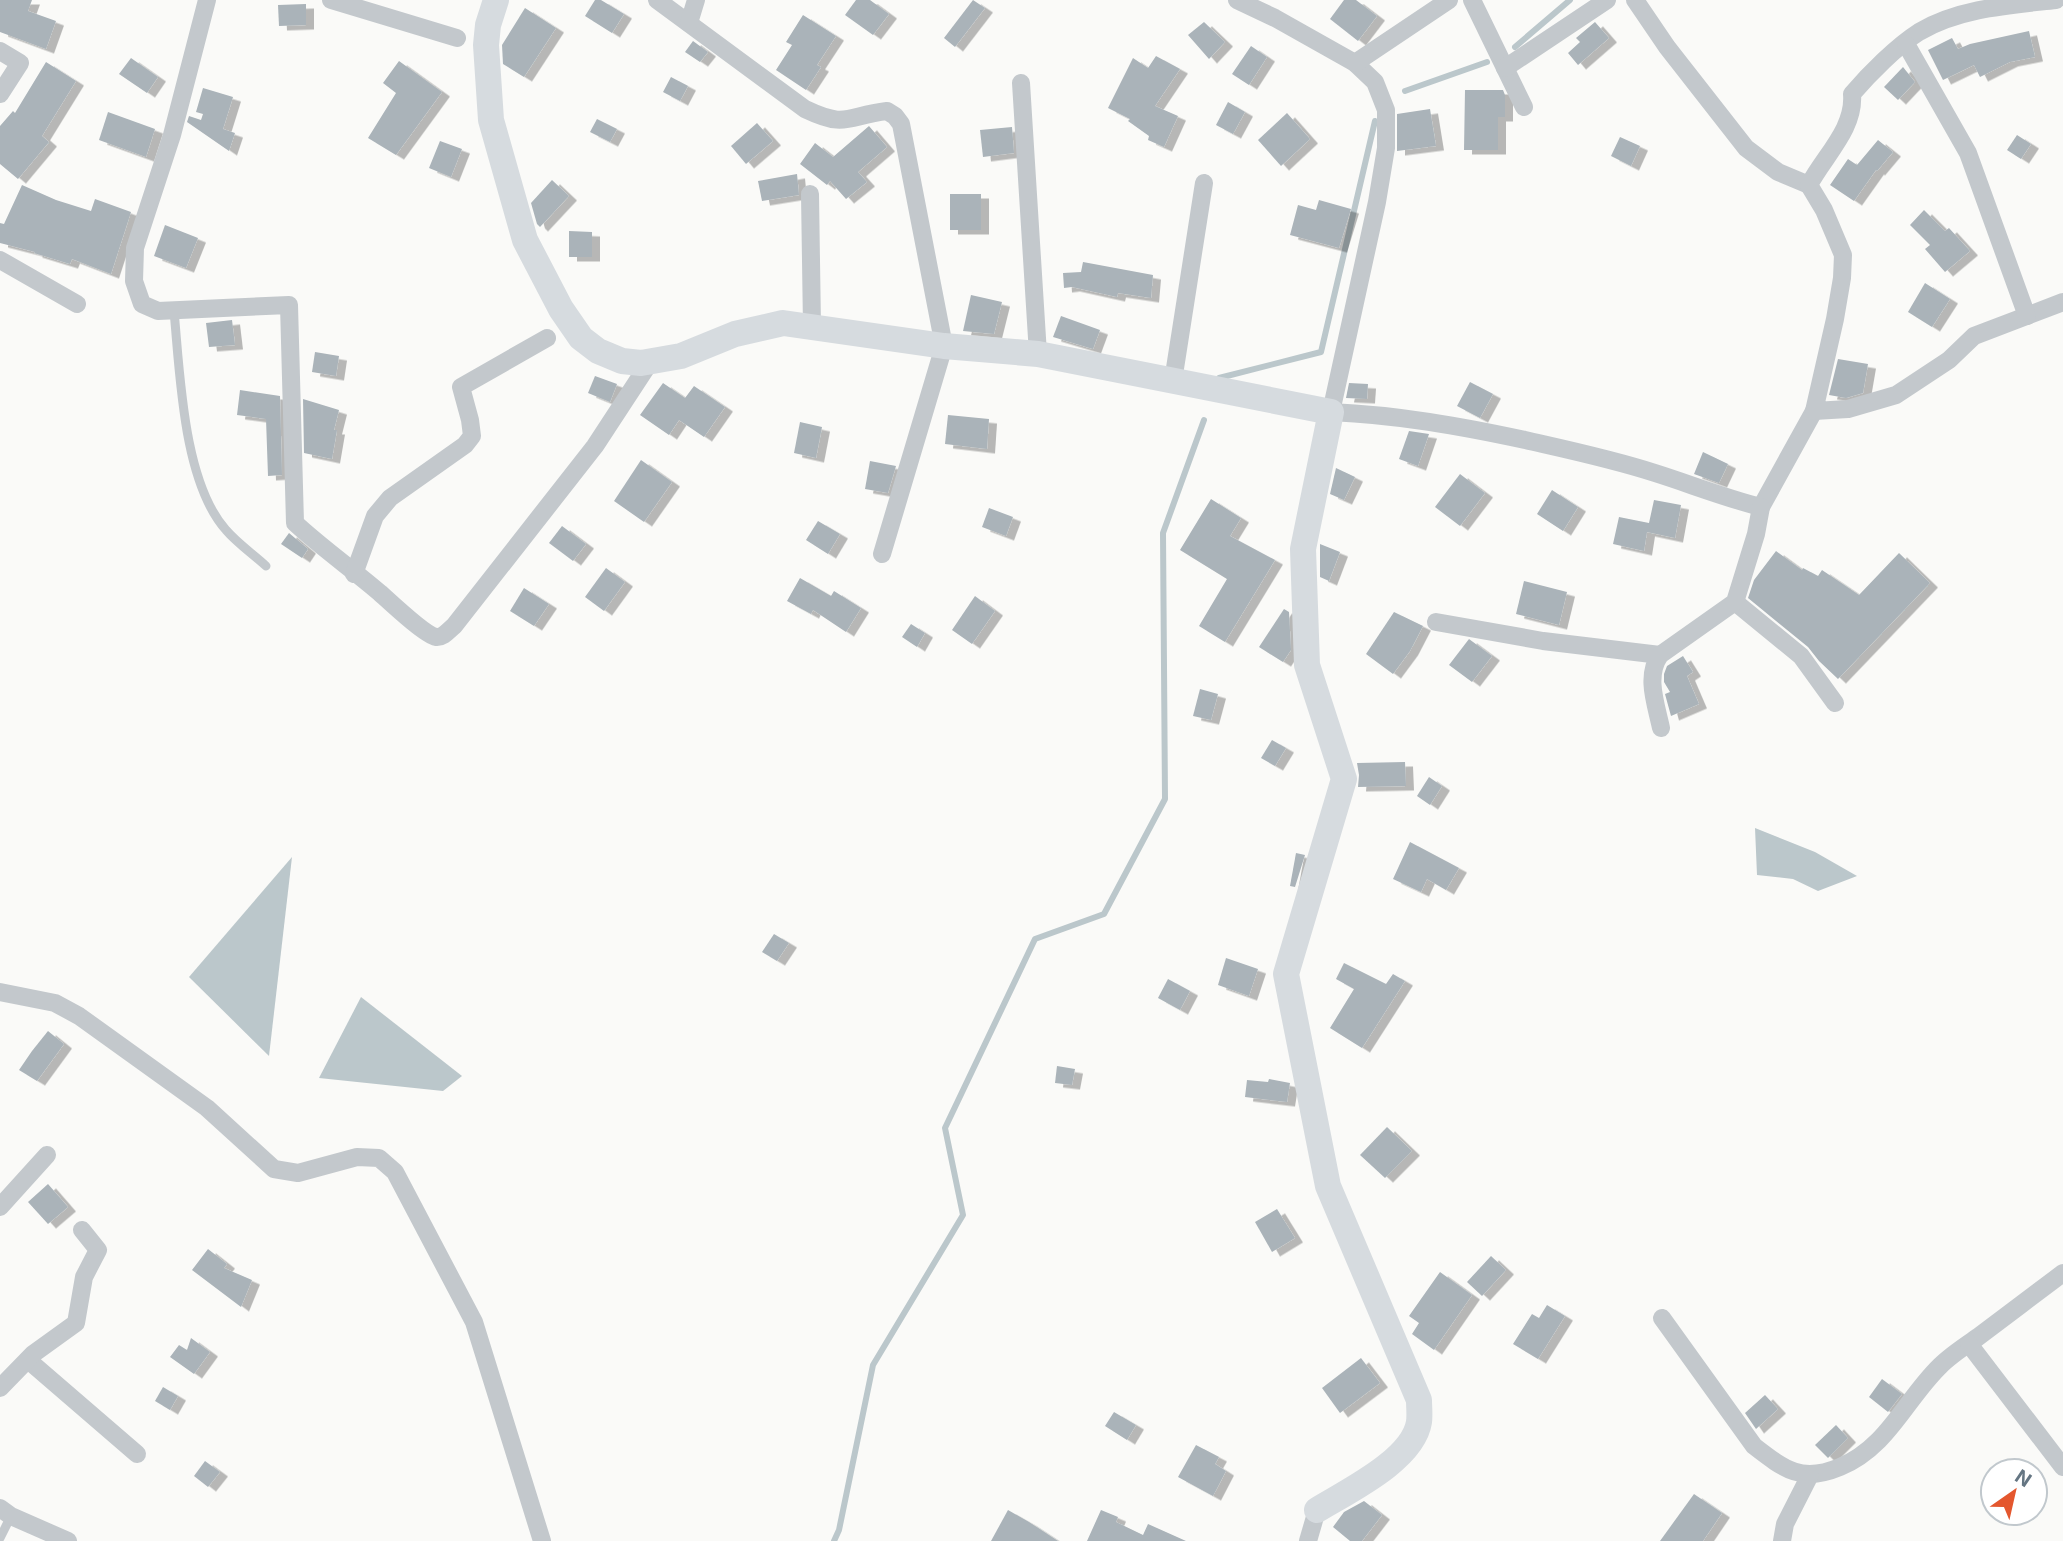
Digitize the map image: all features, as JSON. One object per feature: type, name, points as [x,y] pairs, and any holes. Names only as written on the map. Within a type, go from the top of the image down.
[{"type":"street","points":[[207,0],[172,135],[135,248],[134,281],[142,304],[158,311],[289,305],[295,523],[329,555],[422,629],[435,637],[442,636],[454,626],[595,446],[650,362]]},
{"type":"street","points":[[331,0],[457,38]]},
{"type":"street","points":[[496,0],[488,25],[486,45],[491,120],[525,240],[561,309],[581,338],[597,351],[622,361],[650,362],[681,356],[735,334],[783,323],[944,346],[1038,354],[1331,412],[1381,414],[1443,422],[1575,451],[1654,472],[1726,498],[1761,507]]},
{"type":"street","points":[[657,0],[805,109],[828,120],[846,121],[887,111],[901,124],[944,346],[882,554]]},
{"type":"street","points":[[690,23],[696,0]]},
{"type":"street","points":[[1237,0],[1355,63],[1375,82],[1386,110],[1386,148],[1377,202],[1303,549],[1307,665],[1344,779],[1286,974],[1328,1186],[1419,1400],[1419,1424],[1406,1449],[1378,1472],[1317,1510],[1308,1541]]},
{"type":"street","points":[[1355,63],[1449,0]]},
{"type":"street","points":[[1472,0],[1524,107]]},
{"type":"street","points":[[1505,68],[1606,0]]},
{"type":"street","points":[[1634,0],[1746,148],[1778,172],[1808,185],[1824,210],[1843,254],[1842,278],[1814,411],[1761,507],[1756,534],[1734,602],[1660,655],[1653,666],[1653,686],[1661,728]]},
{"type":"street","points":[[1808,185],[1843,133],[1853,109],[1852,94],[1870,74],[1919,32],[1950,19],[1994,7],[2056,0]]},
{"type":"street","points":[[1906,44],[1968,153],[2027,316]]},
{"type":"street","points":[[0,51],[20,63],[0,94]]},
{"type":"street","points":[[1021,83],[1038,354]]},
{"type":"street","points":[[1173,380],[1205,183]]},
{"type":"street","points":[[810,194],[812,327]]},
{"type":"street","points":[[0,260],[77,304]]},
{"type":"street","points":[[1814,411],[1848,409],[1896,395],[1950,360],[1974,336],[2063,302]]},
{"type":"street","points":[[354,574],[375,516],[390,498],[465,445],[471,436],[470,420],[461,387],[547,338]]},
{"type":"street","points":[[1734,602],[1801,656],[1835,703]]},
{"type":"street","points":[[1436,622],[1543,641],[1660,655]]},
{"type":"street","points":[[0,992],[55,1003],[79,1016],[207,1108],[274,1169],[298,1173],[357,1157],[379,1158],[388,1164],[395,1172],[474,1322],[542,1541]]},
{"type":"street","points":[[0,1207],[47,1155]]},
{"type":"street","points":[[0,1388],[28,1360],[76,1323],[83,1277],[98,1250],[82,1230]]},
{"type":"street","points":[[1662,1318],[1754,1446],[1774,1462],[1796,1472],[1822,1474],[1858,1460],[1879,1443],[1940,1366],[2063,1273]]},
{"type":"street","points":[[1969,1344],[2063,1467]]},
{"type":"street","points":[[28,1360],[137,1454]]},
{"type":"street","points":[[1782,1541],[1785,1524],[1810,1475]]},
{"type":"street","points":[[5,1512],[68,1541]]},
{"type":"lane","points":[[174,311],[187,436],[206,497],[224,529],[266,566]]},
{"type":"lane","points":[[0,1538],[5,1512]]},
{"type":"shaded area","points":[[1755,828],[1815,852],[1857,876],[1818,891],[1793,879],[1757,875]]},
{"type":"shaded area","points":[[292,857],[269,1056],[189,977]]},
{"type":"shaded area","points":[[361,997],[462,1076],[443,1091],[319,1078]]},
{"type":"building","points":[[0,0],[32,0],[28,11],[56,21],[46,49],[0,32]]},
{"type":"building","points":[[595,0],[601,0],[624,14],[612,33],[585,16]]},
{"type":"building","points":[[856,0],[870,0],[889,14],[873,35],[845,15]]},
{"type":"building","points":[[973,0],[985,8],[955,47],[944,38]]},
{"type":"building","points":[[1344,0],[1356,0],[1377,16],[1358,41],[1330,19]]},
{"type":"building","points":[[306,4],[306,25],[279,26],[278,5]]},
{"type":"building","points":[[525,8],[556,28],[524,77],[503,64],[502,45]]},
{"type":"building","points":[[803,15],[836,36],[817,65],[821,67],[806,90],[776,70],[792,45],[786,42]]},
{"type":"building","points":[[1204,22],[1225,42],[1209,59],[1188,35]]},
{"type":"building","points":[[1595,22],[1609,38],[1578,65],[1568,53],[1580,42],[1576,38]]},
{"type":"building","points":[[2029,31],[2035,57],[2010,62],[1980,77],[1974,65],[1943,80],[1928,50],[1952,38],[1958,49]]},
{"type":"building","points":[[693,41],[708,52],[700,62],[685,52]]},
{"type":"building","points":[[1251,46],[1267,57],[1249,85],[1232,74]]},
{"type":"building","points":[[1156,56],[1180,69],[1155,106],[1178,116],[1164,147],[1148,140],[1149,136],[1128,121],[1130,119],[1108,108],[1133,58],[1148,68]]},
{"type":"building","points":[[131,58],[158,77],[147,93],[119,74]]},
{"type":"building","points":[[399,61],[442,92],[396,155],[368,138],[396,93],[383,83]]},
{"type":"building","points":[[46,62],[76,81],[42,136],[49,142],[18,179],[0,164],[0,126],[13,111],[15,113]]},
{"type":"building","points":[[1903,67],[1915,82],[1898,100],[1884,87]]},
{"type":"building","points":[[671,77],[688,86],[680,101],[663,92]]},
{"type":"building","points":[[203,88],[233,97],[223,129],[235,133],[229,151],[187,122],[189,116],[201,120],[203,114],[196,112]]},
{"type":"building","points":[[1465,90],[1503,90],[1505,117],[1498,117],[1498,150],[1464,150]]},
{"type":"building","points":[[1228,102],[1245,112],[1233,134],[1216,125]]},
{"type":"building","points":[[1430,109],[1436,146],[1397,151],[1397,114]]},
{"type":"building","points":[[108,112],[155,129],[146,157],[99,140]]},
{"type":"building","points":[[1287,113],[1310,139],[1281,166],[1258,140]]},
{"type":"building","points":[[597,119],[617,129],[610,142],[590,132]]},
{"type":"building","points":[[757,123],[773,141],[746,164],[731,146]]},
{"type":"building","points":[[869,126],[887,147],[858,172],[867,182],[846,199],[830,181],[827,185],[800,164],[815,143],[833,157]]},
{"type":"building","points":[[1012,127],[1014,153],[983,157],[980,130]]},
{"type":"building","points":[[2017,135],[2031,144],[2021,159],[2007,150]]},
{"type":"building","points":[[1620,137],[1640,146],[1631,166],[1611,156]]},
{"type":"building","points":[[1878,140],[1893,152],[1854,201],[1830,185],[1848,159],[1857,165]]},
{"type":"building","points":[[440,141],[462,149],[451,177],[429,168]]},
{"type":"building","points":[[797,174],[799,195],[762,201],[758,181]]},
{"type":"building","points":[[552,180],[569,196],[540,227],[531,203]]},
{"type":"building","points":[[22,185],[91,211],[95,199],[131,212],[111,274],[72,259],[70,264],[0,243],[0,223],[4,224]]},
{"type":"building","points":[[950,194],[981,194],[981,230],[950,230]]},
{"type":"building","points":[[1319,200],[1351,209],[1339,248],[1290,235],[1298,205],[1316,210]]},
{"type":"building","points":[[1924,210],[1945,231],[1949,228],[1970,251],[1945,272],[1925,249],[1930,245],[1910,225]]},
{"type":"building","points":[[165,225],[198,238],[186,268],[154,256]]},
{"type":"building","points":[[569,231],[592,232],[592,257],[569,257]]},
{"type":"building","points":[[1083,262],[1153,275],[1151,298],[1118,293],[1117,297],[1072,287],[1064,288],[1063,273],[1081,272]]},
{"type":"building","points":[[1925,283],[1950,299],[1932,327],[1908,312]]},
{"type":"building","points":[[971,295],[1002,302],[994,334],[963,331]]},
{"type":"building","points":[[1061,316],[1100,330],[1093,349],[1053,337]]},
{"type":"building","points":[[232,320],[235,345],[209,347],[206,323]]},
{"type":"building","points":[[315,352],[339,356],[336,376],[312,372]]},
{"type":"building","points":[[1838,359],[1868,364],[1863,393],[1846,398],[1829,395]]},
{"type":"building","points":[[595,376],[617,384],[610,402],[588,393]]},
{"type":"building","points":[[1470,382],[1493,394],[1480,418],[1457,406]]},
{"type":"building","points":[[663,383],[685,398],[694,386],[725,407],[704,437],[679,420],[669,435],[640,415]]},
{"type":"building","points":[[1349,383],[1368,384],[1367,399],[1346,398]]},
{"type":"building","points":[[240,390],[280,396],[282,475],[268,476],[266,419],[237,415]]},
{"type":"building","points":[[303,399],[339,410],[334,430],[337,430],[332,459],[304,453]]},
{"type":"building","points":[[948,415],[989,419],[987,449],[945,444]]},
{"type":"building","points":[[800,422],[822,427],[816,458],[794,453]]},
{"type":"building","points":[[1409,431],[1429,434],[1418,466],[1399,459]]},
{"type":"building","points":[[1703,452],[1728,464],[1719,483],[1694,474]]},
{"type":"building","points":[[641,460],[672,482],[644,522],[614,501]]},
{"type":"building","points":[[870,461],[896,466],[888,493],[865,489]]},
{"type":"building","points":[[1336,468],[1355,477],[1344,500],[1330,494]]},
{"type":"building","points":[[1460,474],[1485,493],[1460,526],[1435,507]]},
{"type":"building","points":[[1552,490],[1578,507],[1563,531],[1537,514]]},
{"type":"building","points":[[1211,499],[1241,518],[1230,536],[1275,560],[1225,642],[1199,626],[1227,579],[1180,550]]},
{"type":"building","points":[[1654,500],[1681,505],[1675,538],[1647,532],[1644,551],[1613,544],[1619,517],[1649,523]]},
{"type":"building","points":[[989,508],[1013,517],[1006,536],[982,527]]},
{"type":"building","points":[[818,521],[840,534],[828,554],[806,540]]},
{"type":"building","points":[[562,526],[586,544],[573,561],[549,543]]},
{"type":"building","points":[[289,533],[308,549],[302,558],[281,544]]},
{"type":"building","points":[[1320,544],[1340,552],[1329,581],[1320,577]]},
{"type":"building","points":[[1776,551],[1802,570],[1803,568],[1818,576],[1822,570],[1859,595],[1899,553],[1930,583],[1838,679],[1808,647],[1748,598],[1754,580]]},
{"type":"building","points":[[606,568],[625,582],[604,611],[585,597]]},
{"type":"building","points":[[800,578],[831,596],[834,591],[861,608],[846,632],[813,610],[811,614],[787,601]]},
{"type":"building","points":[[1524,581],[1567,592],[1559,625],[1516,614]]},
{"type":"building","points":[[524,588],[549,604],[534,626],[510,611]]},
{"type":"building","points":[[975,596],[995,611],[972,644],[952,630]]},
{"type":"building","points":[[1284,609],[1289,612],[1291,650],[1283,662],[1259,647]]},
{"type":"building","points":[[1394,612],[1423,626],[1410,651],[1393,674],[1366,654]]},
{"type":"building","points":[[911,624],[925,633],[917,647],[902,637]]},
{"type":"building","points":[[1469,639],[1492,656],[1472,682],[1449,665]]},
{"type":"building","points":[[1683,656],[1693,672],[1687,676],[1699,704],[1671,716],[1665,694],[1670,692],[1664,682],[1664,674],[1667,666]]},
{"type":"building","points":[[1200,689],[1218,694],[1211,720],[1193,716]]},
{"type":"building","points":[[1272,740],[1286,748],[1275,766],[1261,758]]},
{"type":"building","points":[[1405,762],[1406,786],[1358,787],[1357,763]]},
{"type":"building","points":[[1429,777],[1442,786],[1430,805],[1417,796]]},
{"type":"building","points":[[1410,842],[1459,868],[1446,890],[1427,879],[1421,892],[1393,879]]},
{"type":"building","points":[[1296,853],[1305,855],[1295,887],[1290,886]]},
{"type":"building","points":[[774,934],[789,943],[777,961],[762,952]]},
{"type":"building","points":[[1226,958],[1258,969],[1249,996],[1218,985]]},
{"type":"building","points":[[1344,963],[1386,984],[1393,974],[1405,981],[1362,1048],[1330,1028],[1354,989],[1336,979]]},
{"type":"building","points":[[1168,979],[1190,991],[1180,1010],[1158,998]]},
{"type":"building","points":[[48,1031],[64,1044],[37,1081],[19,1070]]},
{"type":"building","points":[[1057,1066],[1075,1069],[1072,1085],[1055,1083]]},
{"type":"building","points":[[1269,1079],[1290,1083],[1287,1102],[1245,1097],[1247,1080],[1268,1082]]},
{"type":"building","points":[[1387,1127],[1412,1151],[1385,1178],[1360,1155]]},
{"type":"building","points":[[48,1184],[68,1207],[48,1224],[28,1202]]},
{"type":"building","points":[[1277,1209],[1295,1238],[1272,1252],[1255,1222]]},
{"type":"building","points":[[208,1249],[227,1264],[224,1268],[252,1280],[241,1307],[192,1270]]},
{"type":"building","points":[[1491,1256],[1506,1270],[1482,1296],[1467,1282]]},
{"type":"building","points":[[1440,1272],[1472,1295],[1434,1350],[1412,1334],[1419,1323],[1409,1316]]},
{"type":"building","points":[[1547,1305],[1565,1316],[1538,1359],[1513,1344],[1532,1314],[1539,1318]]},
{"type":"building","points":[[191,1338],[210,1352],[194,1374],[170,1357],[179,1345],[187,1350]]},
{"type":"building","points":[[1361,1358],[1380,1383],[1340,1413],[1322,1388]]},
{"type":"building","points":[[1882,1379],[1902,1394],[1888,1412],[1869,1397]]},
{"type":"building","points":[[163,1387],[178,1396],[170,1410],[155,1401]]},
{"type":"building","points":[[1765,1395],[1778,1409],[1756,1429],[1745,1413]]},
{"type":"building","points":[[1114,1412],[1136,1425],[1127,1440],[1105,1426]]},
{"type":"building","points":[[1836,1425],[1848,1438],[1828,1458],[1815,1445]]},
{"type":"building","points":[[1196,1445],[1219,1457],[1215,1464],[1226,1471],[1213,1496],[1178,1477]]},
{"type":"building","points":[[205,1461],[220,1472],[208,1487],[194,1476]]},
{"type":"building","points":[[1694,1494],[1722,1513],[1703,1541],[1660,1541]]},
{"type":"building","points":[[1364,1501],[1382,1515],[1362,1541],[1350,1541],[1333,1527],[1344,1512]]},
{"type":"building","points":[[1008,1510],[1029,1522],[1058,1541],[991,1541]]},
{"type":"building","points":[[1101,1510],[1118,1517],[1116,1522],[1143,1535],[1148,1524],[1186,1541],[1087,1541]]},
{"type":"waterway","points":[[1515,47],[1570,0]]},
{"type":"waterway","points":[[1405,91],[1487,62]]},
{"type":"waterway","points":[[1219,378],[1321,352],[1375,121]]},
{"type":"waterway","points":[[834,1541],[839,1530],[873,1365],[963,1215],[945,1128],[1035,939],[1104,914],[1165,799],[1163,533],[1204,420]]}]
